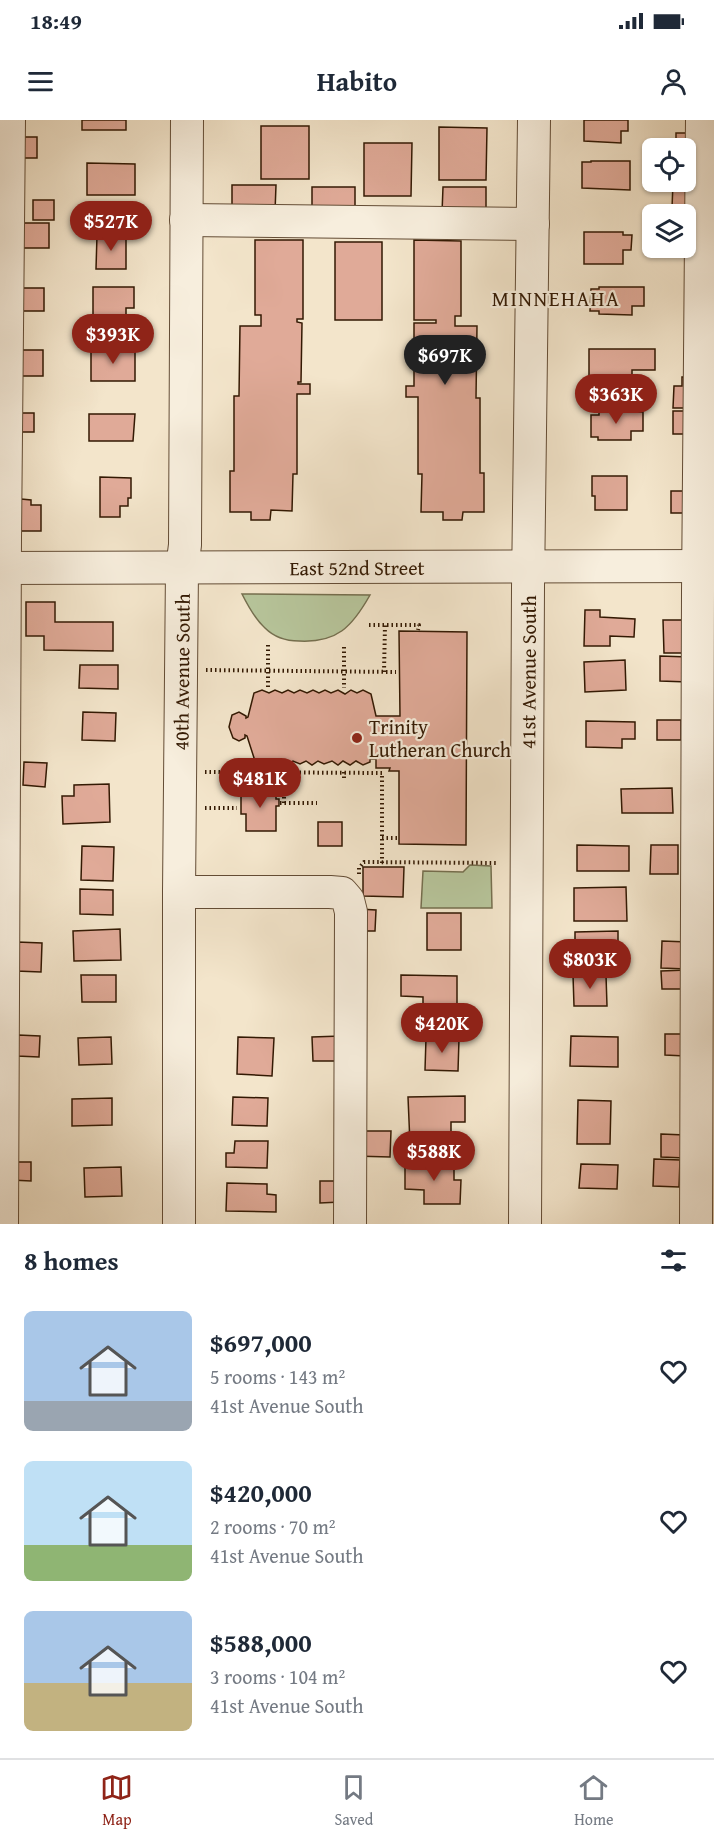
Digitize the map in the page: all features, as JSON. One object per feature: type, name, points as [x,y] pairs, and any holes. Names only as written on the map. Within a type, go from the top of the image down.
[{"type":"street","points":[[2,1224],[3,568],[9,120]]},
{"type":"street","name":"40th Avenue South","points":[[179,1224],[179,892],[182,568],[185,533],[187,120]]},
{"type":"street","name":"41st Avenue South","points":[[525,1224],[528,567],[534,120]]},
{"type":"street","points":[[696,1224],[706,566],[702,120]]},
{"type":"street","points":[[186,220],[533,224]]},
{"type":"street","name":"East 52nd Street","points":[[3,568],[706,566]]},
{"type":"street","points":[[179,892],[330,892],[342,894],[348,900],[351,912],[350,1224]]},
{"type":"path","points":[[369,625],[419,625],[418,630]]},
{"type":"path","points":[[384,672],[385,625]]},
{"type":"path","points":[[268,645],[268,688]]},
{"type":"path","points":[[344,647],[344,688]]},
{"type":"path","points":[[182,670],[396,672]]},
{"type":"path","points":[[467,749],[527,750]]},
{"type":"path","points":[[180,772],[382,773],[382,864]]},
{"type":"path","points":[[284,772],[282,803],[317,803]]},
{"type":"path","points":[[344,772],[344,781]]},
{"type":"path","points":[[382,838],[397,838]]},
{"type":"path","points":[[359,877],[361,864],[364,862],[382,864],[498,863]]},
{"type":"green space","points":[[242,594],[370,595],[357,616],[342,631],[324,639],[299,641],[272,634],[249,608]]},
{"type":"green space","points":[[470,865],[491,866],[492,908],[421,908],[423,871],[463,872]]},
{"type":"building","points":[[82,120],[126,120],[126,130],[82,130]]},
{"type":"building","points":[[584,120],[628,120],[628,131],[621,131],[621,143],[584,141]]},
{"type":"building","points":[[261,126],[309,126],[309,179],[261,179]]},
{"type":"building","points":[[439,127],[487,128],[486,180],[439,180]]},
{"type":"building","points":[[676,133],[698,133],[698,157],[696,157],[696,138],[676,138]]},
{"type":"building","points":[[23,137],[37,137],[37,158],[23,158]]},
{"type":"building","points":[[364,143],[412,143],[411,196],[364,196]]},
{"type":"building","points":[[630,161],[630,190],[582,188],[582,162]]},
{"type":"building","points":[[87,163],[135,164],[135,195],[87,195]]},
{"type":"building","points":[[232,185],[276,185],[275,212],[232,212]]},
{"type":"building","points":[[312,187],[355,187],[355,213],[312,213]]},
{"type":"building","points":[[443,187],[486,187],[486,213],[442,213]]},
{"type":"building","points":[[673,192],[696,192],[696,204],[672,204]]},
{"type":"building","points":[[33,200],[54,200],[54,220],[33,220]]},
{"type":"building","points":[[21,223],[49,223],[49,248],[21,248]]},
{"type":"building","points":[[584,232],[623,232],[623,235],[632,235],[631,250],[623,250],[623,264],[584,264]]},
{"type":"building","points":[[97,235],[126,235],[126,269],[96,269]]},
{"type":"building","points":[[255,240],[303,240],[303,319],[297,319],[297,322],[302,323],[301,382],[298,384],[310,384],[310,394],[297,394],[297,474],[293,474],[292,511],[271,510],[270,520],[251,520],[251,512],[230,512],[230,471],[234,471],[234,396],[239,396],[240,326],[261,326],[261,315],[255,315]]},
{"type":"building","points":[[414,240],[461,241],[461,316],[455,316],[455,326],[477,326],[476,398],[480,398],[480,473],[484,473],[484,512],[463,512],[462,520],[443,520],[443,512],[421,512],[422,474],[418,474],[418,397],[406,397],[406,386],[414,386],[414,323],[436,323],[436,320],[414,320]]},
{"type":"building","points":[[335,242],[382,242],[382,320],[335,320]]},
{"type":"building","points":[[93,287],[134,287],[134,308],[126,308],[126,316],[93,316]]},
{"type":"building","points":[[599,287],[644,287],[644,306],[632,306],[632,315],[599,314],[599,311],[590,311],[591,289],[599,289]]},
{"type":"building","points":[[20,288],[44,288],[44,311],[20,311]]},
{"type":"building","points":[[91,349],[135,349],[135,381],[91,381]]},
{"type":"building","points":[[589,349],[655,349],[655,370],[632,370],[632,379],[589,378]]},
{"type":"building","points":[[20,350],[43,350],[43,376],[20,376]]},
{"type":"building","points":[[682,377],[696,377],[695,408],[673,408],[674,386],[682,386]]},
{"type":"building","points":[[599,411],[643,412],[643,431],[631,431],[631,440],[598,440],[598,437],[591,437],[591,415],[599,415]]},
{"type":"building","points":[[673,411],[695,411],[695,434],[673,434]]},
{"type":"building","points":[[21,413],[34,413],[34,432],[21,432]]},
{"type":"building","points":[[89,414],[135,414],[133,441],[89,441]]},
{"type":"building","points":[[592,476],[627,476],[627,510],[595,510]]},
{"type":"building","points":[[100,477],[131,478],[131,498],[128,498],[128,506],[120,506],[120,517],[100,517]]},
{"type":"building","points":[[671,491],[693,491],[693,513],[671,513]]},
{"type":"building","points":[[21,499],[31,500],[31,505],[41,505],[41,531],[18,531]]},
{"type":"building","points":[[26,602],[55,602],[55,622],[113,622],[113,651],[44,650],[44,636],[26,636]]},
{"type":"building","points":[[585,610],[600,610],[600,617],[635,619],[634,637],[610,636],[610,646],[584,646]]},
{"type":"building","points":[[663,620],[689,620],[689,653],[664,653]]},
{"type":"building","name":"Trinity Lutheran Church","points":[[399,631],[467,632],[466,845],[399,844],[399,771],[389,771],[390,768],[376,768],[376,759],[370,759],[370,762],[363,765],[356,761],[350,765],[343,761],[338,765],[332,761],[324,764],[318,761],[312,765],[306,761],[300,764],[293,761],[287,765],[280,761],[274,764],[269,760],[263,764],[255,761],[247,736],[245,735],[245,738],[239,741],[233,738],[229,727],[232,715],[239,712],[246,718],[248,717],[254,693],[262,690],[269,693],[275,690],[282,693],[288,690],[294,693],[300,690],[307,693],[313,690],[319,693],[325,690],[331,693],[338,690],[345,694],[351,690],[357,693],[363,690],[371,694],[376,716],[400,716]]},
{"type":"building","points":[[660,656],[689,657],[688,682],[660,681]]},
{"type":"building","points":[[625,660],[626,690],[585,692],[584,662]]},
{"type":"building","points":[[80,665],[118,665],[118,689],[79,688]]},
{"type":"building","points":[[83,712],[116,713],[115,741],[82,740]]},
{"type":"building","points":[[657,720],[681,720],[681,740],[657,740]]},
{"type":"building","points":[[586,721],[635,722],[635,739],[622,739],[622,748],[586,747]]},
{"type":"building","points":[[24,762],[47,763],[45,787],[23,785]]},
{"type":"building","points":[[109,784],[110,822],[63,824],[62,796],[74,796],[74,785]]},
{"type":"building","points":[[241,788],[276,788],[276,799],[279,799],[279,806],[276,806],[276,831],[246,831],[246,814],[241,814]]},
{"type":"building","points":[[672,788],[673,813],[622,813],[621,789]]},
{"type":"building","points":[[318,822],[342,822],[342,846],[318,846]]},
{"type":"building","points":[[577,845],[629,846],[629,871],[577,871]]},
{"type":"building","points":[[651,845],[678,845],[678,874],[650,874]]},
{"type":"building","points":[[82,846],[114,847],[113,881],[81,880]]},
{"type":"building","points":[[363,867],[404,867],[403,897],[363,896]]},
{"type":"building","points":[[626,887],[627,921],[574,921],[574,888]]},
{"type":"building","points":[[80,889],[113,890],[113,915],[80,914]]},
{"type":"building","points":[[358,909],[376,910],[375,931],[357,931]]},
{"type":"building","points":[[427,913],[461,913],[461,950],[427,950]]},
{"type":"building","points":[[120,929],[121,960],[74,961],[73,931]]},
{"type":"building","points":[[618,931],[618,960],[575,960],[575,932]]},
{"type":"building","points":[[662,941],[688,942],[687,969],[661,968]]},
{"type":"building","points":[[17,942],[42,943],[41,972],[16,971]]},
{"type":"building","points":[[687,970],[687,989],[662,989],[661,971]]},
{"type":"building","points":[[81,975],[116,975],[116,1002],[82,1002]]},
{"type":"building","points":[[401,975],[457,976],[457,1006],[423,1005],[423,997],[401,996]]},
{"type":"building","points":[[573,975],[606,975],[607,1006],[574,1006]]},
{"type":"building","points":[[665,1034],[685,1034],[685,1056],[665,1055]]},
{"type":"building","points":[[18,1035],[40,1036],[39,1057],[17,1056]]},
{"type":"building","points":[[341,1036],[341,1061],[313,1061],[312,1037]]},
{"type":"building","points":[[571,1036],[618,1037],[618,1067],[570,1066]]},
{"type":"building","points":[[111,1037],[112,1064],[79,1065],[78,1038]]},
{"type":"building","points":[[238,1037],[274,1038],[272,1076],[237,1074]]},
{"type":"building","points":[[426,1038],[459,1039],[458,1071],[425,1070]]},
{"type":"building","points":[[465,1096],[465,1122],[451,1122],[451,1144],[410,1144],[408,1097]]},
{"type":"building","points":[[233,1097],[268,1098],[267,1126],[232,1125]]},
{"type":"building","points":[[112,1098],[112,1125],[72,1126],[72,1099]]},
{"type":"building","points":[[578,1100],[611,1101],[610,1144],[577,1144]]},
{"type":"building","points":[[355,1131],[391,1131],[390,1157],[354,1156]]},
{"type":"building","points":[[661,1134],[685,1135],[685,1158],[661,1157]]},
{"type":"building","points":[[235,1141],[268,1141],[267,1168],[226,1167],[226,1153],[234,1153]]},
{"type":"building","points":[[654,1159],[680,1160],[679,1187],[653,1186]]},
{"type":"building","points":[[12,1162],[31,1162],[31,1181],[11,1180]]},
{"type":"building","points":[[405,1163],[454,1164],[454,1180],[461,1180],[460,1204],[424,1204],[424,1190],[405,1189]]},
{"type":"building","points":[[581,1164],[618,1165],[617,1189],[579,1188]]},
{"type":"building","points":[[121,1167],[122,1196],[85,1197],[84,1168]]},
{"type":"building","points":[[320,1181],[340,1181],[340,1202],[320,1203]]},
{"type":"building","points":[[227,1183],[267,1184],[267,1194],[276,1195],[276,1212],[226,1211]]},
{"type":"place","name":"Trinity Lutheran Church","points":[[357,738]]},
{"type":"district","name":"MINNEHAHA","points":[[556,298]]}]
